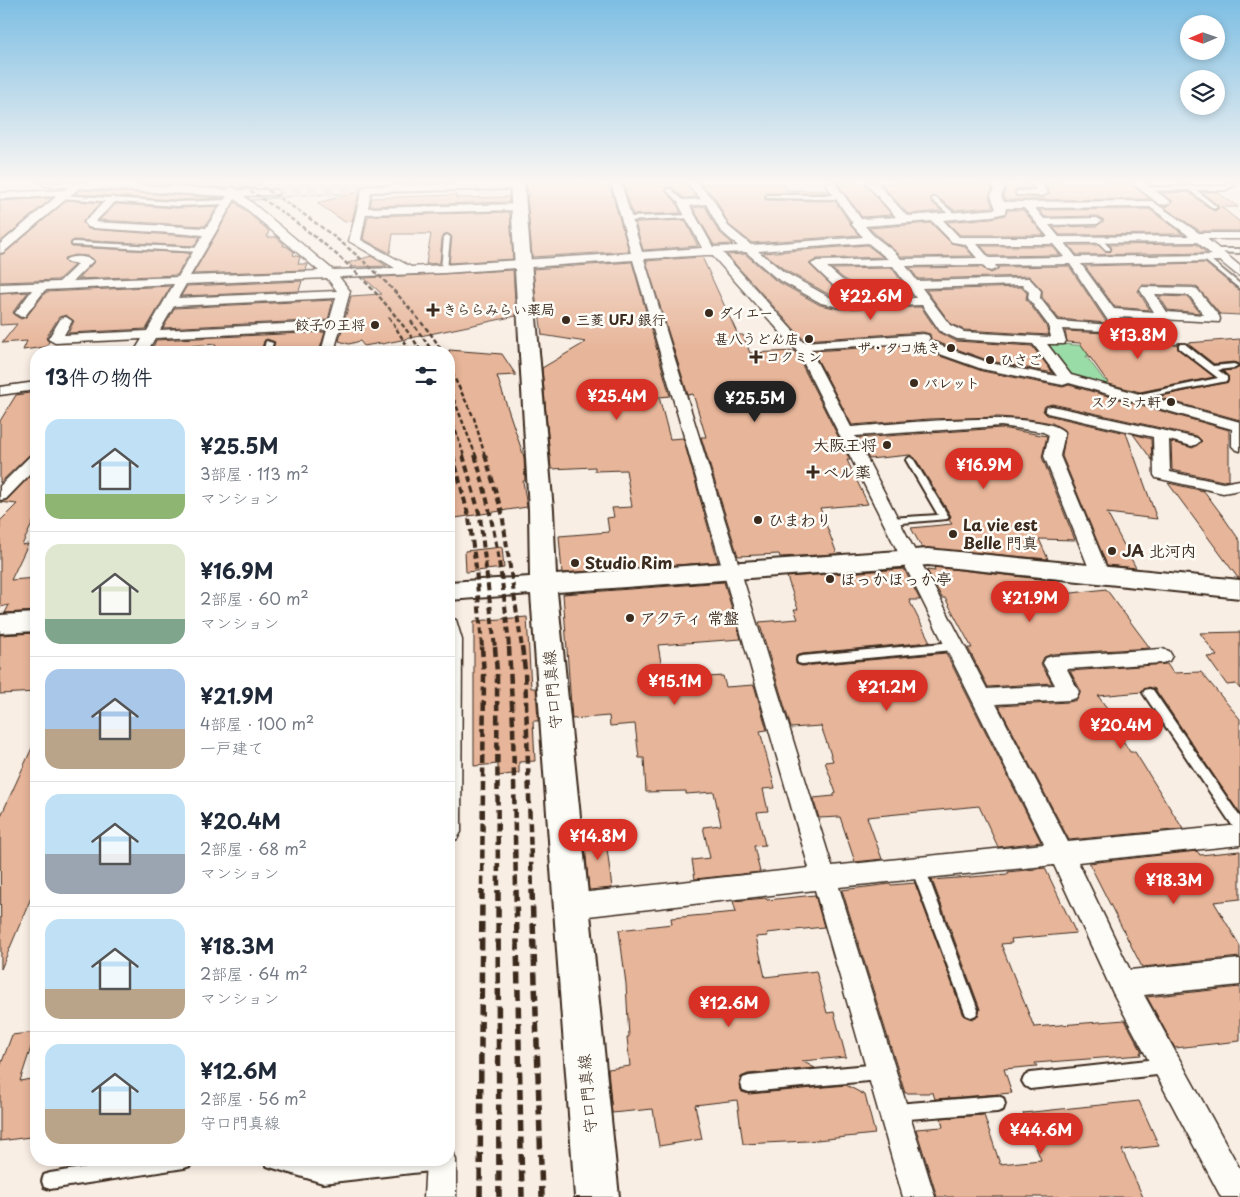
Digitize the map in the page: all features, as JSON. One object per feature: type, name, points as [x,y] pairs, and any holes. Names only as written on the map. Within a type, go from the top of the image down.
[{"type":"main road","name":"守口門真線","points":[[521,239],[541,510],[543,584],[597,1197]]},
{"type":"main road","points":[[455,590],[928,557],[1239,590]]},
{"type":"main road","points":[[0,624],[30,622]]},
{"type":"street","points":[[0,250],[13,239]]},
{"type":"street","points":[[145,346],[207,239]]},
{"type":"street","points":[[284,239],[329,274],[344,291],[330,346]]},
{"type":"street","points":[[355,239],[355,241],[408,270]]},
{"type":"street","points":[[632,239],[918,1197]]},
{"type":"street","points":[[705,239],[713,252],[804,351],[908,558],[1061,853],[1123,984],[1238,1197]]},
{"type":"street","points":[[737,239],[780,275],[825,300],[839,303],[926,301]]},
{"type":"street","points":[[955,239],[968,241],[1137,239]]},
{"type":"street","points":[[1200,239],[1214,256],[1240,272]]},
{"type":"street","points":[[0,288],[444,269],[870,240],[890,253],[945,328],[962,336]]},
{"type":"street","points":[[1054,326],[1121,329],[1072,259],[1055,240]]},
{"type":"street","points":[[968,241],[984,261],[1006,282]]},
{"type":"street","points":[[870,302],[838,283],[817,264],[1214,256]]},
{"type":"street","points":[[63,285],[87,261],[71,260]]},
{"type":"street","points":[[798,346],[962,336],[1059,341],[1054,326],[1034,298],[1035,292],[1025,281],[914,286]]},
{"type":"street","points":[[21,314],[42,286]]},
{"type":"street","points":[[1110,313],[1214,319],[1193,292],[1146,290],[1163,316]]},
{"type":"street","points":[[170,302],[343,294]]},
{"type":"street","points":[[66,321],[55,339],[335,326]]},
{"type":"street","points":[[911,339],[987,366],[1065,379],[1139,397],[1239,426],[1240,446]]},
{"type":"street","points":[[1037,340],[1065,379]]},
{"type":"street","points":[[1046,428],[1065,379]]},
{"type":"street","points":[[0,391],[30,387]]},
{"type":"street","points":[[1052,410],[1192,441]]},
{"type":"street","points":[[844,432],[1001,422],[1046,428],[1057,433],[1052,456],[1101,576]]},
{"type":"street","points":[[1161,434],[1162,475],[1223,488],[1240,484]]},
{"type":"street","points":[[0,495],[30,465]]},
{"type":"street","points":[[980,697],[1069,692],[1052,663],[1162,656]]},
{"type":"street","points":[[571,906],[1240,835]]},
{"type":"street","points":[[1123,984],[1240,972]]},
{"type":"street","points":[[440,1197],[441,1166]]},
{"type":"lane","points":[[444,269],[447,239]]},
{"type":"lane","points":[[1099,240],[1108,249]]},
{"type":"lane","points":[[74,244],[200,250]]},
{"type":"lane","points":[[1240,251],[1214,256],[1240,287]]},
{"type":"lane","points":[[1139,397],[1224,380],[1182,346]]},
{"type":"lane","points":[[1210,368],[1234,366]]},
{"type":"lane","points":[[890,521],[944,517],[910,460]]},
{"type":"lane","points":[[802,660],[954,646]]},
{"type":"lane","points":[[1149,693],[1240,827]]},
{"type":"lane","points":[[918,868],[971,1010]]},
{"type":"lane","points":[[1030,1081],[1167,1066]]},
{"type":"lane","points":[[749,1084],[881,1072]]},
{"type":"lane","points":[[892,1113],[997,1104]]},
{"type":"lane","points":[[50,1181],[146,1166]]},
{"type":"lane","points":[[293,1166],[323,1175],[399,1166]]},
{"type":"green space","points":[[1045,343],[1135,349],[1179,385],[1130,394],[1076,379],[1065,373]],"holes":[[[1086,356],[1122,356],[1141,380],[1104,380]]]},
{"type":"building","points":[[22,239],[199,239],[194,246],[74,240],[70,243],[72,247],[190,253],[177,275],[78,279],[95,261],[87,256],[75,255],[64,258],[66,263],[74,265],[58,280],[0,282],[0,255]]},
{"type":"building","points":[[213,239],[278,239],[284,244],[283,246],[294,252],[293,255],[300,257],[298,264],[308,264],[306,270],[193,274]]},
{"type":"building","points":[[363,239],[392,239],[390,253]]},
{"type":"building","points":[[430,239],[442,239],[440,263],[426,264]]},
{"type":"building","points":[[452,239],[512,239],[513,259],[449,263]]},
{"type":"building","points":[[531,239],[625,239],[629,251],[532,257]]},
{"type":"building","points":[[640,239],[694,239],[698,246],[643,250]]},
{"type":"building","points":[[711,239],[727,239],[733,244],[714,245]]},
{"type":"building","points":[[747,239],[807,239],[752,243]]},
{"type":"building","points":[[881,239],[947,239],[951,243],[964,246],[973,256],[902,257]]},
{"type":"building","points":[[1196,244],[1207,253],[1077,255],[1069,245],[1098,245],[1105,251],[1110,252],[1112,248],[1109,245]]},
{"type":"building","points":[[867,245],[883,257],[817,259],[809,264],[833,287],[848,297],[830,295],[785,270],[763,253]]},
{"type":"building","points":[[981,246],[1052,246],[1060,255],[990,256]]},
{"type":"building","points":[[745,254],[775,280],[820,305],[839,309],[921,307],[938,332],[956,341],[1032,346],[1053,373],[990,361],[931,340],[930,334],[923,332],[804,340],[727,255]]},
{"type":"building","points":[[371,256],[387,266],[353,267],[348,263]]},
{"type":"building","points":[[702,257],[738,335],[743,335],[750,353],[795,351],[850,460],[847,460],[868,504],[820,508],[837,554],[780,557],[779,554],[738,556],[701,437],[706,437],[693,394],[688,395],[646,261]]},
{"type":"building","points":[[632,262],[670,396],[659,397],[670,439],[683,438],[718,562],[562,573],[559,536],[609,532],[607,518],[614,517],[612,508],[632,507],[626,470],[595,471],[595,467],[551,469],[542,368],[586,342],[542,335],[539,311],[537,312],[533,269]]},
{"type":"building","points":[[1205,263],[1240,291],[1240,315],[1220,314],[1198,288],[1193,286],[1142,285],[1138,291],[1150,310],[1115,307],[1085,266]]},
{"type":"building","points":[[1069,266],[1107,323],[1059,319],[1042,297],[1042,290],[1029,276],[918,279],[910,268],[981,267],[991,273],[998,270],[998,267]]},
{"type":"building","points":[[892,268],[912,296],[874,297],[832,269]]},
{"type":"building","points":[[513,270],[516,316],[382,344],[364,346],[360,341],[349,344],[339,341],[351,296],[382,294],[364,278]]},
{"type":"building","points":[[302,281],[299,291],[181,296],[187,286]]},
{"type":"building","points":[[171,286],[146,329],[68,333],[74,321],[66,315],[59,317],[46,338],[49,342],[46,346],[30,346],[30,349],[23,350],[27,341],[2,343],[17,324],[0,325],[0,294],[28,292],[13,312],[14,315],[21,319],[26,317],[46,292]]},
{"type":"building","points":[[1021,287],[1027,293],[1026,299],[1046,326],[1049,335],[964,330],[951,324],[926,290]]},
{"type":"building","points":[[1159,296],[1188,297],[1200,313],[1168,310]]},
{"type":"building","points":[[333,300],[328,320],[163,328],[175,308]]},
{"type":"building","points":[[1123,319],[1133,320],[1154,346],[1177,344],[1178,349],[1214,377],[1140,392],[1109,384],[1080,343],[1067,342],[1065,331],[1126,334],[1129,328]]},
{"type":"building","points":[[325,332],[321,346],[274,346],[275,342],[267,339],[263,346],[215,346],[216,344],[154,346],[156,340]]},
{"type":"building","points":[[1240,339],[1240,367],[1239,364],[1234,362],[1214,364],[1187,343]]},
{"type":"building","points":[[909,345],[982,371],[1063,387],[1069,385],[1229,430],[1229,480],[1223,481],[1172,470],[1171,442],[1193,448],[1202,441],[1197,436],[1052,404],[1045,406],[1043,411],[1047,415],[1126,433],[1157,519],[1107,513],[1136,568],[1107,565],[1062,456],[1066,431],[1052,423],[998,417],[929,419],[852,425],[813,351]]},
{"type":"building","points":[[455,350],[502,354],[516,375],[497,376],[524,457],[525,481],[523,481],[527,507],[455,518]]},
{"type":"building","points":[[1240,367],[1240,420],[1157,397],[1228,382],[1228,376],[1223,371],[1235,370]]},
{"type":"building","points":[[30,393],[30,455],[0,483],[0,421],[16,395]]},
{"type":"building","points":[[1001,428],[1047,436],[1042,457],[1075,540],[1039,539],[1048,559],[922,548],[911,528],[952,524],[949,520],[951,516],[915,458],[910,455],[869,459],[858,438]]},
{"type":"building","points":[[1133,434],[1151,439],[1152,460]]},
{"type":"building","points":[[30,476],[30,528],[22,545],[28,544],[11,580],[30,578],[30,611],[5,613],[9,605],[0,607],[0,521],[17,504],[0,502],[7,500]]},
{"type":"building","points":[[1168,483],[1204,491],[1240,541],[1240,578],[1238,578]]},
{"type":"building","points":[[502,547],[504,568],[466,572],[465,551]]},
{"type":"building","points":[[934,567],[1058,581],[1064,594],[1106,589],[1150,648],[1052,654],[1044,657],[1041,664],[1052,683],[988,687],[968,648],[972,648],[945,598],[942,598],[927,570],[935,571]]},
{"type":"building","points":[[904,569],[920,600],[909,600],[930,642],[802,654],[796,656],[796,664],[802,666],[946,653],[1041,842],[998,847],[979,806],[867,817],[882,859],[855,862],[840,817],[819,818],[813,798],[834,796],[836,793],[825,762],[833,761],[821,726],[791,728],[759,622],[798,619],[794,609],[798,609],[787,577]]},
{"type":"building","points":[[724,582],[741,639],[658,645],[664,680],[723,676],[726,687],[754,685],[767,730],[760,731],[775,788],[763,789],[768,811],[757,812],[765,845],[754,846],[760,872],[695,879],[692,860],[710,858],[703,827],[721,825],[714,792],[686,794],[686,791],[646,792],[644,758],[639,758],[635,724],[610,726],[609,716],[572,719],[563,594]]},
{"type":"building","points":[[527,617],[531,688],[536,688],[538,721],[533,721],[535,761],[519,762],[519,773],[498,776],[498,764],[474,766],[474,621]]},
{"type":"building","points":[[1240,632],[1240,689],[1236,684],[1227,685],[1207,657],[1217,656],[1200,633]]},
{"type":"building","points":[[30,633],[30,692],[0,694],[0,635]]},
{"type":"building","points":[[1167,664],[1173,673],[1201,672],[1240,719],[1240,814],[1155,689],[1149,687],[1142,692],[1098,696],[1110,712],[1106,713],[1130,752],[1135,752],[1183,829],[1069,840],[999,706],[1077,700],[1081,691],[1070,671]]},
{"type":"building","points":[[30,752],[30,900],[1,969],[0,818]]},
{"type":"building","points":[[605,832],[612,888],[589,890],[584,834]]},
{"type":"building","points":[[1197,851],[1200,855],[1240,851],[1240,899],[1214,902],[1240,946],[1240,957],[1142,967],[1089,863]]},
{"type":"building","points":[[1045,868],[1076,933],[1011,939],[1012,943],[1001,944],[1034,1027],[1125,1020],[1142,1052],[1140,1052],[1141,1055],[1035,1063],[1037,1066],[1004,1069],[1012,1093],[935,1099],[933,1093],[905,1093],[842,890],[915,883],[964,1016],[972,1019],[978,1016],[980,1009],[932,880],[1008,874],[1008,872]]},
{"type":"building","points":[[815,895],[824,927],[767,933],[768,936],[756,937],[765,977],[816,971],[827,1013],[834,1012],[846,1057],[802,1061],[815,1068],[748,1074],[741,1077],[739,1085],[742,1092],[749,1094],[846,1085],[865,1095],[875,1134],[807,1141],[743,1144],[737,1100],[695,1105],[702,1139],[659,1146],[653,1109],[612,1113],[608,1069],[630,1066],[627,1037],[629,1037],[626,984],[619,930],[672,924],[671,918],[736,912],[733,901]]},
{"type":"building","points":[[1240,987],[1240,1041],[1175,1048],[1147,997]]},
{"type":"building","points":[[30,1033],[30,1050],[20,1081],[30,1079],[30,1137],[0,1141],[0,1067],[12,1035]]},
{"type":"building","points":[[1139,1101],[1159,1146],[1122,1150],[1143,1197],[937,1197],[916,1129],[943,1127],[941,1118],[984,1115],[1000,1164],[1041,1160],[1023,1113]]},
{"type":"railway","points":[[318,239],[340,257],[382,300],[418,346]]},
{"type":"railway","points":[[337,239],[380,276],[430,333],[438,346]]},
{"type":"railway","points":[[389,317],[407,346]]},
{"type":"railway","points":[[411,321],[429,346]]},
{"type":"railway","points":[[455,379],[474,418],[485,456]]},
{"type":"railway","points":[[455,402],[476,456]]},
{"type":"railway","points":[[455,429],[464,456]]},
{"type":"railway","points":[[463,455],[480,516],[495,648]]},
{"type":"railway","points":[[475,455],[488,503],[497,551],[509,648]]},
{"type":"railway","points":[[485,455],[502,513],[522,648]]},
{"type":"railway","points":[[455,463],[469,518],[476,568],[482,648]]},
{"type":"railway","points":[[482,647],[484,674],[482,891]]},
{"type":"railway","points":[[495,647],[497,673],[498,891]]},
{"type":"railway","points":[[509,647],[513,724],[516,891]]},
{"type":"railway","points":[[522,647],[525,670],[532,891]]},
{"type":"railway","points":[[480,1197],[482,890]]},
{"type":"railway","points":[[498,890],[499,1197]]},
{"type":"railway","points":[[516,890],[522,1197]]},
{"type":"railway","points":[[532,890],[542,1197]]},
{"type":"place","name":"きららみらい薬局","points":[[433,310]]},
{"type":"place","name":"ダイエー","points":[[709,313]]},
{"type":"place","name":"三菱 UFJ 銀行","points":[[566,320]]},
{"type":"place","name":"餃子の王将","points":[[375,325]]},
{"type":"place","name":"甚八うどん店","points":[[809,339]]},
{"type":"place","name":"ザ・タコ焼き","points":[[951,348]]},
{"type":"place","name":"コクミン","points":[[756,357]]},
{"type":"place","name":"ひさご","points":[[990,360]]},
{"type":"place","name":"パレット","points":[[914,383]]},
{"type":"place","name":"スタミナ軒","points":[[1171,402]]},
{"type":"place","name":"大阪王将","points":[[887,445]]},
{"type":"place","name":"ベル薬","points":[[813,472]]},
{"type":"place","name":"ひまわり","points":[[758,520]]},
{"type":"place","name":"La vie est Belle 門真","points":[[953,534]]},
{"type":"place","name":"JA 北河内","points":[[1112,551]]},
{"type":"place","name":"Studio Rim","points":[[575,563]]},
{"type":"place","name":"ほっかほっか亭","points":[[830,579]]},
{"type":"place","name":"アクティ 常盤","points":[[630,618]]}]
